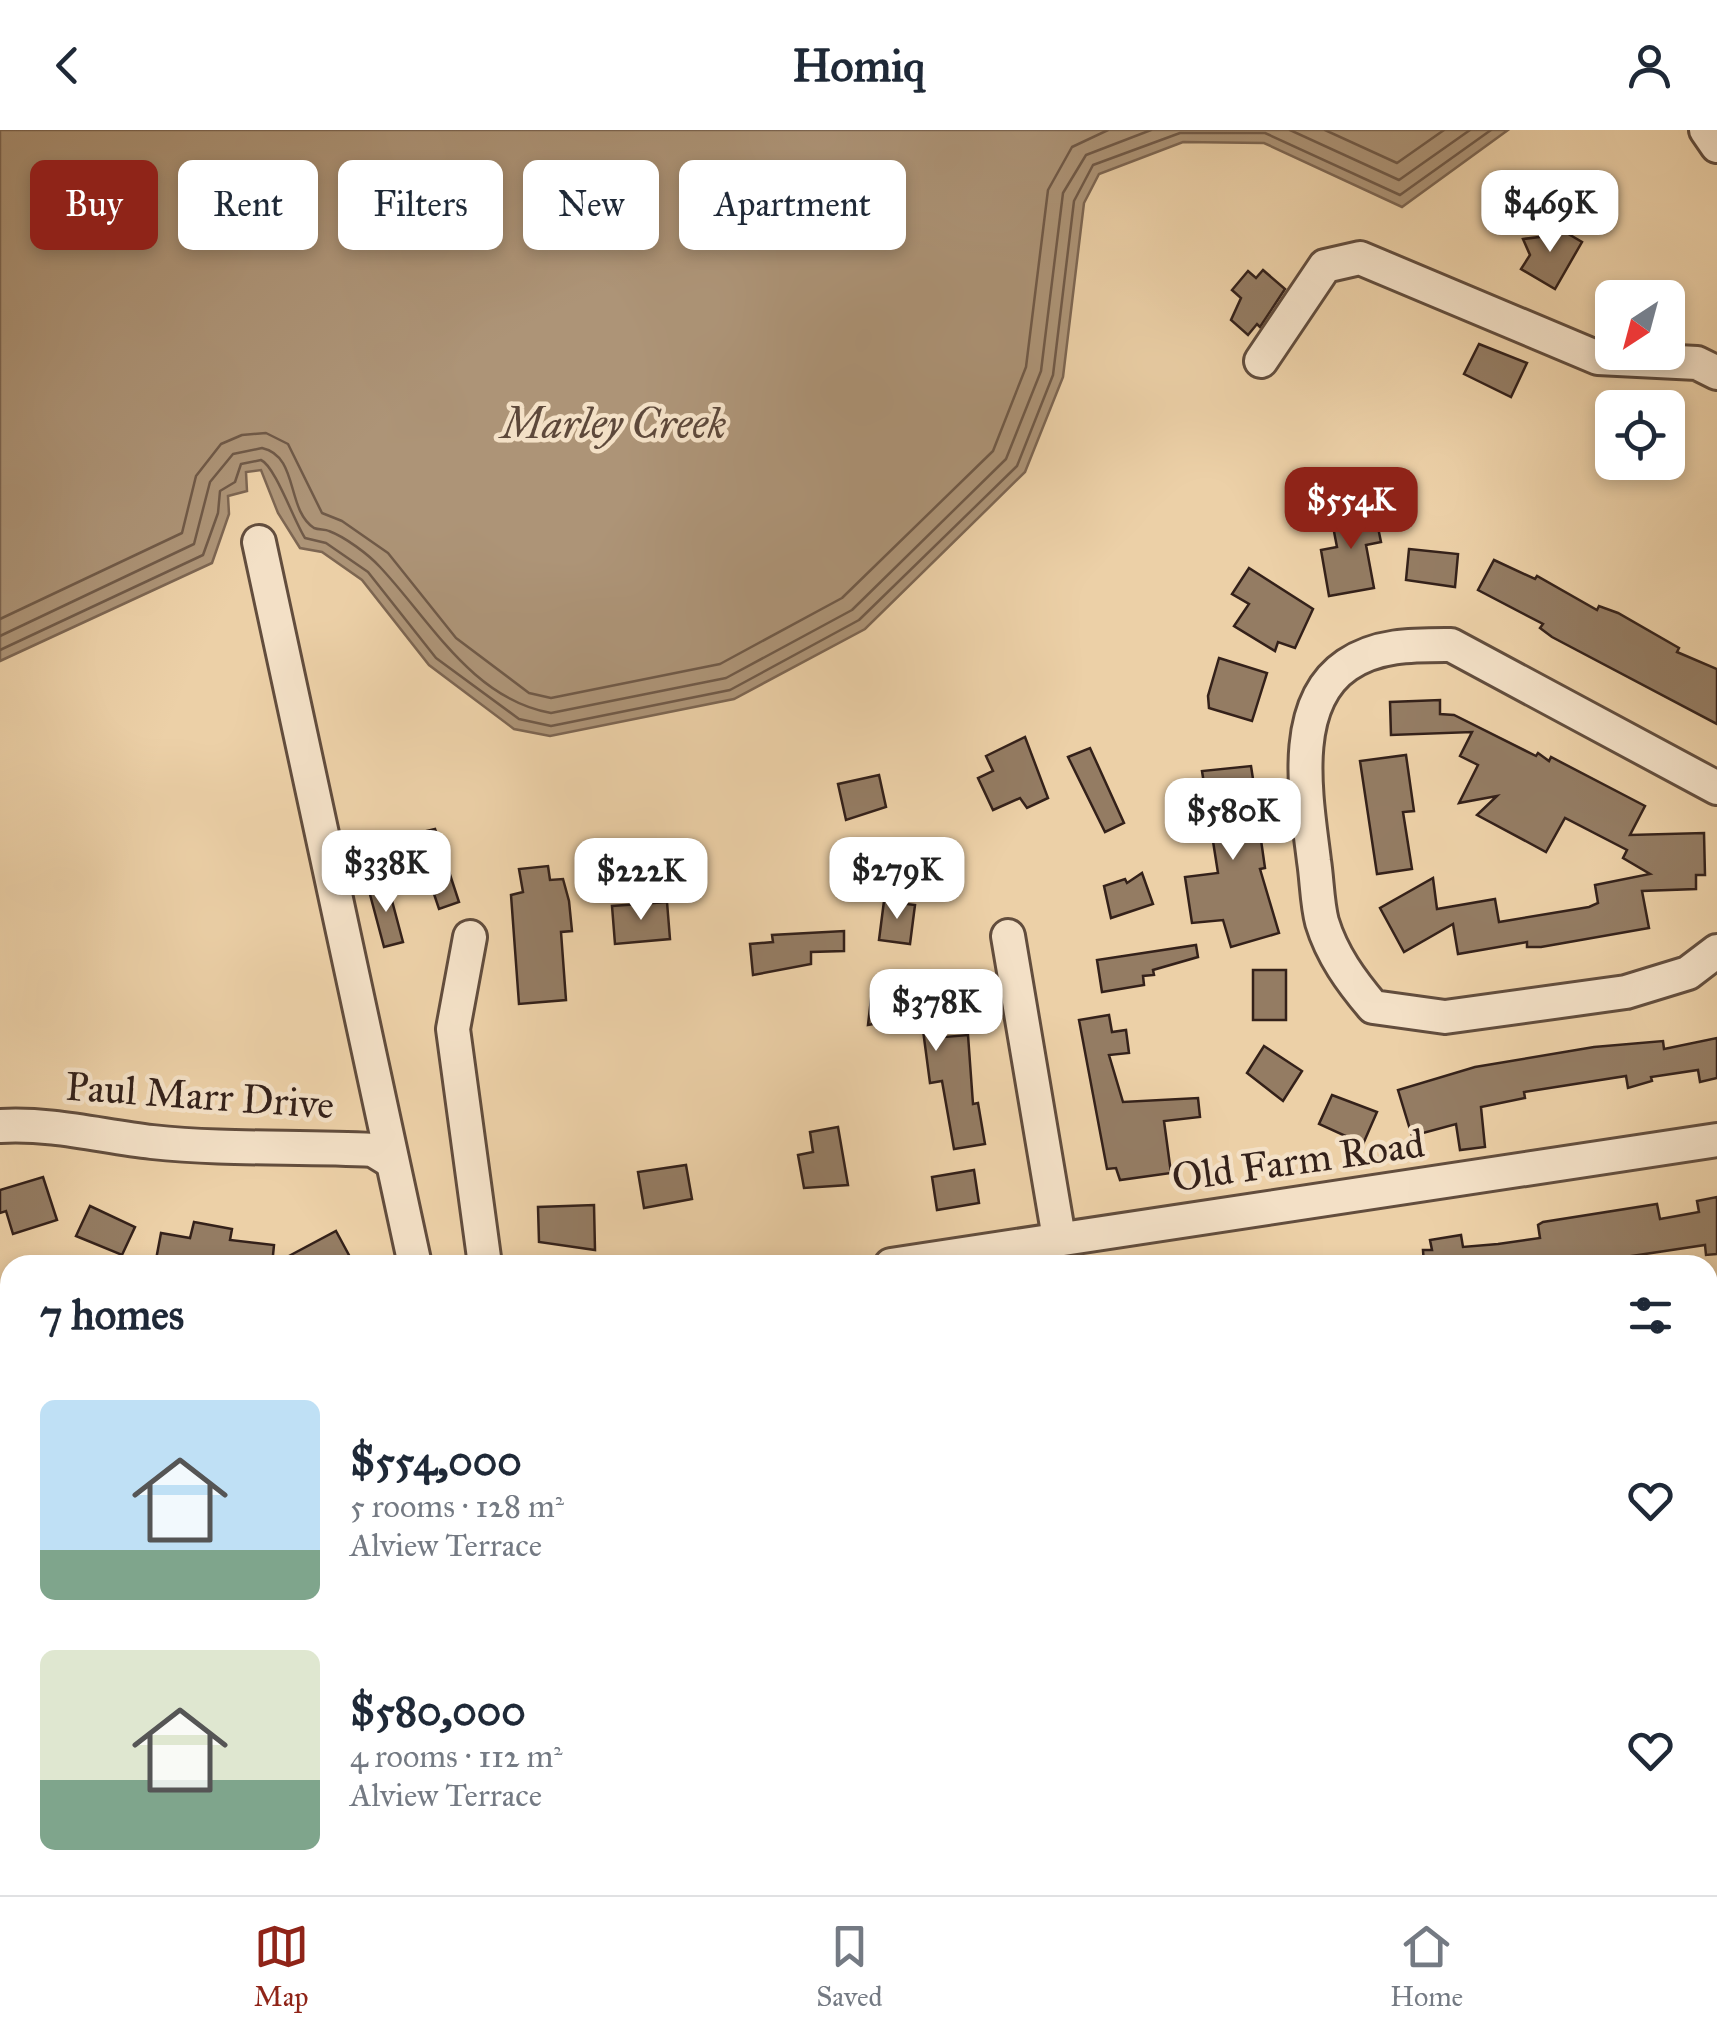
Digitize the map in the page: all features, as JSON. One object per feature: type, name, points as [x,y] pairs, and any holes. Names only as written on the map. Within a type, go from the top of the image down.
[{"type":"street","points":[[1706,130],[1717,146]]},
{"type":"street","points":[[1261,361],[1325,266],[1360,258],[1598,358],[1698,363],[1717,373]]},
{"type":"street","points":[[260,542],[413,1255]]},
{"type":"street","points":[[1717,788],[1451,646],[1408,645],[1370,653],[1343,667],[1320,697],[1308,736],[1306,793],[1322,921],[1344,974],[1373,1007],[1445,1017],[1626,992],[1688,973],[1717,951]]},
{"type":"street","points":[[1008,936],[1059,1238]]},
{"type":"street","points":[[470,937],[453,1029],[484,1255]]},
{"type":"street","name":"Paul Marr Drive","points":[[0,1126],[68,1126],[148,1142],[246,1150],[373,1150],[391,1161]]},
{"type":"street","name":"Old Farm Road","points":[[953,1255],[1717,1140]]},
{"type":"water","name":"Marley Creek","points":[[0,130],[1508,130],[1402,207],[1264,143],[1183,142],[1099,174],[1084,203],[1063,377],[1025,472],[865,629],[734,699],[550,736],[514,729],[429,665],[362,580],[322,552],[300,548],[278,513],[261,470],[246,472],[247,491],[228,496],[229,514],[212,563],[0,661]]},
{"type":"building","points":[[1548,222],[1582,242],[1555,289],[1521,269],[1530,255],[1523,239],[1539,237]]},
{"type":"building","points":[[1263,270],[1285,289],[1260,327],[1257,324],[1248,335],[1231,320],[1241,298],[1232,290],[1248,271],[1256,278]]},
{"type":"building","points":[[1479,344],[1527,363],[1511,397],[1464,374]]},
{"type":"building","points":[[1374,508],[1381,542],[1366,545],[1374,588],[1329,596],[1321,550],[1337,547],[1331,516]]},
{"type":"building","points":[[1409,549],[1458,554],[1455,587],[1406,580]]},
{"type":"building","points":[[1494,560],[1535,579],[1537,576],[1597,610],[1599,606],[1618,613],[1679,648],[1677,652],[1717,669],[1717,724],[1552,637],[1540,628],[1543,624],[1478,590]]},
{"type":"building","points":[[1249,568],[1313,609],[1295,648],[1278,642],[1275,651],[1234,626],[1249,604],[1232,594]]},
{"type":"building","points":[[1219,658],[1267,673],[1252,721],[1209,708],[1208,696]]},
{"type":"building","points":[[1440,700],[1440,714],[1454,715],[1536,756],[1538,753],[1549,761],[1551,757],[1645,806],[1630,835],[1704,833],[1705,875],[1696,875],[1696,889],[1642,891],[1649,928],[1541,947],[1527,947],[1527,942],[1458,954],[1453,924],[1404,952],[1380,908],[1433,878],[1437,909],[1495,899],[1499,922],[1589,907],[1598,903],[1595,885],[1650,874],[1623,858],[1627,850],[1565,818],[1546,852],[1477,815],[1497,796],[1459,803],[1478,765],[1460,756],[1472,732],[1391,735],[1390,702]]},
{"type":"building","points":[[1025,737],[1048,798],[1027,808],[1020,798],[993,810],[978,778],[993,771],[986,756]]},
{"type":"building","points":[[1090,748],[1124,823],[1105,832],[1068,757]]},
{"type":"building","points":[[1406,755],[1414,811],[1403,812],[1412,869],[1377,874],[1360,761]]},
{"type":"building","points":[[1251,766],[1255,792],[1232,823],[1258,819],[1265,868],[1260,869],[1279,933],[1231,947],[1223,920],[1192,923],[1185,877],[1218,873],[1202,771]]},
{"type":"building","points":[[879,775],[886,807],[846,820],[838,784]]},
{"type":"building","points":[[435,829],[459,902],[439,909],[427,873],[395,882],[389,858],[414,849],[414,834]]},
{"type":"building","points":[[548,866],[550,880],[563,879],[569,901],[572,931],[561,932],[566,1000],[519,1004],[511,895],[523,892],[519,869]]},
{"type":"building","points":[[1142,873],[1153,904],[1111,918],[1104,886],[1125,879],[1127,883]]},
{"type":"building","points":[[387,882],[403,942],[384,947],[368,887]]},
{"type":"building","points":[[884,901],[915,905],[910,944],[879,940]]},
{"type":"building","points":[[667,902],[670,939],[615,944],[612,906]]},
{"type":"building","points":[[844,931],[844,951],[811,952],[811,964],[753,975],[750,944],[773,942],[772,935]]},
{"type":"building","points":[[1196,945],[1198,957],[1153,970],[1154,975],[1143,976],[1144,985],[1102,992],[1097,960]]},
{"type":"building","points":[[1253,970],[1286,970],[1286,1020],[1253,1020]]},
{"type":"building","points":[[935,979],[945,1037],[968,1035],[973,1104],[978,1103],[985,1144],[954,1149],[942,1081],[930,1083],[921,1015],[868,1025],[872,990]]},
{"type":"building","points":[[1109,1015],[1112,1032],[1126,1030],[1129,1053],[1109,1055],[1123,1102],[1198,1098],[1200,1117],[1164,1121],[1171,1173],[1120,1180],[1116,1168],[1107,1169],[1079,1020]]},
{"type":"building","points":[[1717,1038],[1717,1078],[1700,1082],[1698,1070],[1651,1077],[1652,1081],[1628,1088],[1626,1076],[1524,1092],[1525,1098],[1481,1107],[1485,1147],[1460,1150],[1456,1124],[1412,1136],[1398,1090],[1475,1067],[1594,1047],[1663,1041],[1664,1049]]},
{"type":"building","points":[[1264,1046],[1302,1071],[1283,1101],[1247,1073]]},
{"type":"building","points":[[1332,1095],[1377,1112],[1363,1144],[1319,1124]]},
{"type":"building","points":[[838,1127],[848,1185],[804,1188],[798,1155],[813,1152],[810,1132]]},
{"type":"building","points":[[686,1165],[692,1199],[644,1208],[638,1172]]},
{"type":"building","points":[[974,1170],[979,1203],[937,1210],[932,1177]]},
{"type":"building","points":[[43,1177],[57,1220],[13,1234],[6,1211],[0,1213],[0,1190]]},
{"type":"building","points":[[1717,1197],[1717,1254],[1706,1255],[1705,1245],[1638,1255],[1423,1255],[1423,1250],[1432,1250],[1430,1240],[1461,1235],[1463,1247],[1540,1238],[1538,1225],[1543,1222],[1657,1204],[1660,1219],[1699,1212],[1697,1201]]},
{"type":"building","points":[[594,1205],[595,1250],[539,1242],[538,1207]]},
{"type":"building","points":[[90,1206],[135,1227],[122,1255],[76,1236]]},
{"type":"building","points":[[194,1222],[232,1229],[230,1240],[274,1245],[273,1255],[157,1255],[161,1233],[190,1238]]},
{"type":"building","points":[[336,1231],[349,1255],[291,1255]]}]
